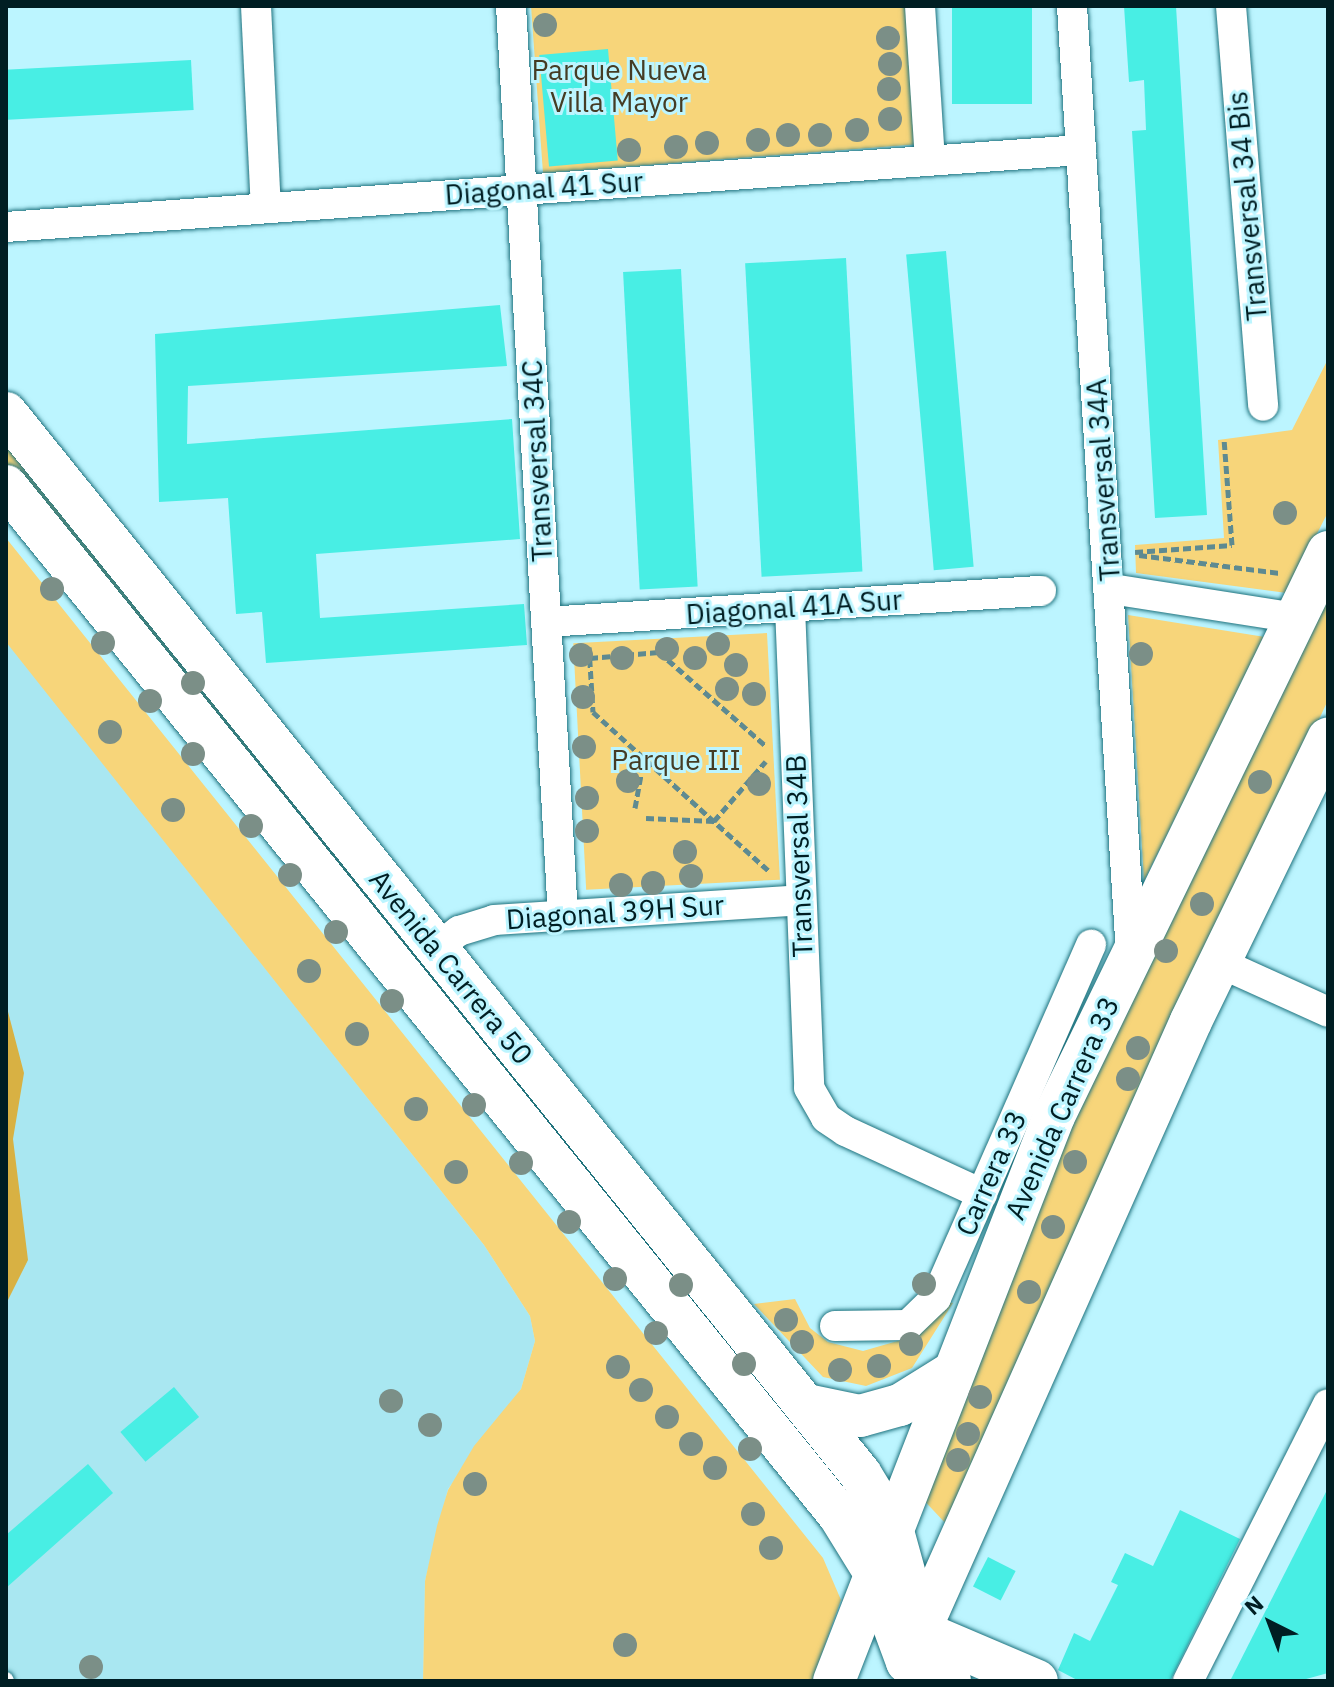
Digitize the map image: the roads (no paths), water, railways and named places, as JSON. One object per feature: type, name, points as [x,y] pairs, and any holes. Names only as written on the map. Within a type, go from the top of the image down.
[{"type":"main road","name":"Avenida Carrera 50","points":[[6,413],[807,1405],[891,1524]]},
{"type":"main road","name":"Avenida Carrera 50","points":[[6,486],[839,1515],[873,1570],[909,1658]]},
{"type":"main road","name":"Avenida Carrera 33","points":[[834,1681],[873,1570],[1054,1116],[1328,552]]},
{"type":"main road","points":[[909,1658],[1218,962],[1328,739]]},
{"type":"main road","points":[[807,1405],[860,1416],[900,1405],[953,1372]]},
{"type":"main road","points":[[891,1524],[909,1658]]},
{"type":"main road","points":[[909,1658],[950,1681]]},
{"type":"main road","points":[[909,1658],[1037,1681]]},
{"type":"street","points":[[256,6],[266,208]]},
{"type":"street","name":"Transversal 34C","points":[[511,6],[563,915]]},
{"type":"street","points":[[920,6],[930,160]]},
{"type":"street","name":"Transversal 34A","points":[[1072,6],[1111,589],[1131,955]]},
{"type":"street","name":"Transversal 34 Bis","points":[[1231,6],[1263,406]]},
{"type":"street","name":"Diagonal 41 Sur","points":[[6,227],[1081,150]]},
{"type":"street","points":[[1111,589],[1296,618]]},
{"type":"street","name":"Diagonal 41A Sur","points":[[546,622],[1041,591]]},
{"type":"street","name":"Transversal 34B","points":[[790,607],[790,890],[807,1065],[815,1105],[845,1131],[982,1194]]},
{"type":"street","name":"Diagonal 39H Sur","points":[[437,948],[473,924],[790,890]]},
{"type":"street","name":"Carrera 33","points":[[835,1326],[908,1325],[923,1313],[982,1194],[1091,945]]},
{"type":"street","points":[[1218,962],[1328,1012]]},
{"type":"street","points":[[1188,1681],[1328,1404]]},
{"type":"park label","name":"Parque Nueva Villa Mayor","points":[[619,86]]},
{"type":"park label","name":"Parque III","points":[[676,760]]}]
